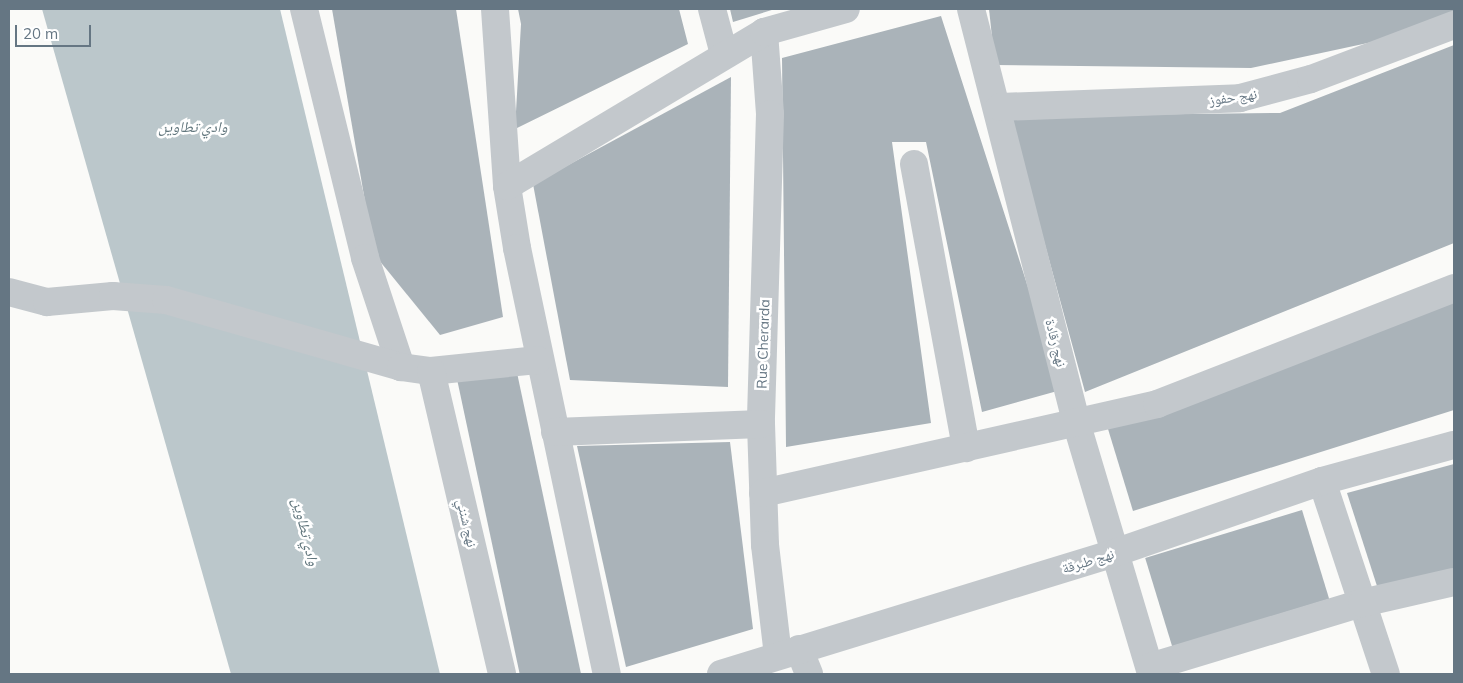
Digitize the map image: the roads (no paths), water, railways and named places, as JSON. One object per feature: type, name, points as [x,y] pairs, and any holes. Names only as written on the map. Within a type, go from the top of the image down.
[{"type":"street","points":[[304,9],[365,258],[401,367]]},
{"type":"street","points":[[495,9],[507,186],[537,360],[555,432],[607,674]]},
{"type":"street","points":[[712,9],[724,54]]},
{"type":"street","points":[[507,186],[724,54],[764,32],[846,9]]},
{"type":"street","name":"نهج رقادة","points":[[971,9],[1000,108],[1077,425],[1117,552],[1150,671]]},
{"type":"street","name":"نهج حفوز","points":[[1000,108],[1240,98],[1311,79],[1454,25]]},
{"type":"street","name":"Rue Cherarda","points":[[764,32],[770,114],[761,424],[763,492],[795,660]]},
{"type":"street","points":[[914,164],[966,448]]},
{"type":"street","points":[[763,492],[1077,425],[1157,404],[1454,288]]},
{"type":"street","points":[[9,292],[47,302],[113,296],[166,300],[401,367],[431,371],[537,360]]},
{"type":"street","name":"نهج شنني","points":[[431,371],[502,674]]},
{"type":"street","points":[[555,432],[761,424]]},
{"type":"street","name":"نهج طبرقة","points":[[721,674],[795,660],[1322,481],[1454,445]]},
{"type":"street","points":[[1322,481],[1386,674]]},
{"type":"street","points":[[1150,671],[1362,603],[1454,582]]},
{"type":"water","name":"وادي تطاوين","points":[[42,9],[280,9],[440,674],[231,674]]}]
